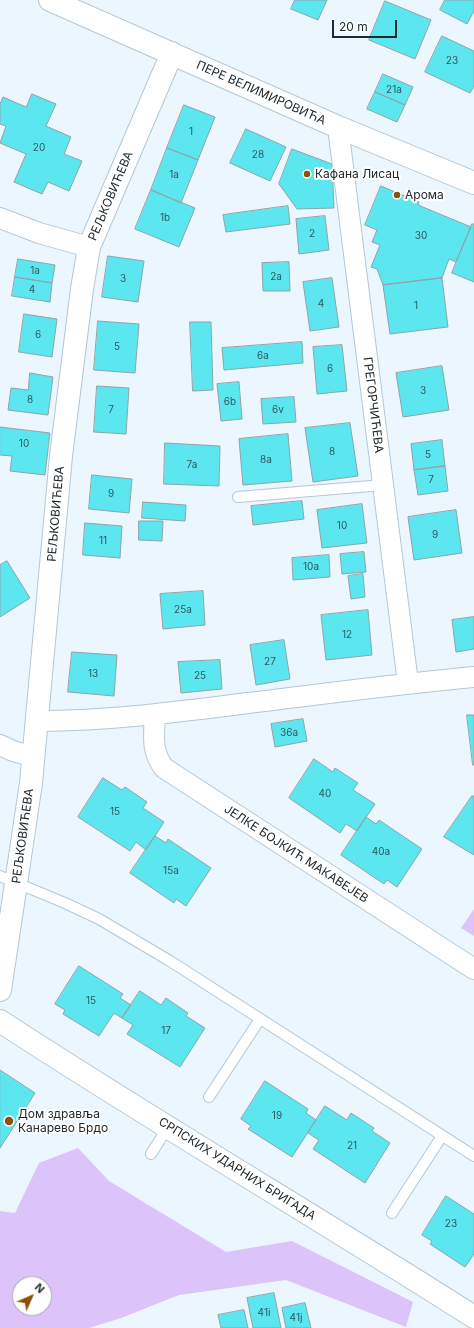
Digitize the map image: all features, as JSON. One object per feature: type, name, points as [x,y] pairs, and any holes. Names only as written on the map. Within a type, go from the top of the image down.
[{"type":"street","name":"ПЕРЕ ВЕЛИМИРОВИЋА","points":[[50,0],[338,127],[474,183]]},
{"type":"street","name":"РЕЉКОВИЋЕВА","points":[[0,990],[8,880],[31,783],[62,448],[79,312],[89,247],[172,53]]},
{"type":"street","name":"ГРЕГОРЧИЋЕВА","points":[[338,127],[408,683]]},
{"type":"street","points":[[0,218],[39,233],[89,247]]},
{"type":"street","points":[[36,721],[75,721],[155,715],[408,683],[474,677]]},
{"type":"street","name":"ЈЕЛКЕ БОЈКИЋ МАКАВЕЈЕВ","points":[[155,715],[154,750],[157,760],[164,768],[474,969]]},
{"type":"street","points":[[0,745],[13,751],[34,757]]},
{"type":"street","name":"СРПСКИХ УДАРНИХ БРИГАДА","points":[[0,1020],[168,1127],[374,1253],[474,1317]]},
{"type":"lane","points":[[238,497],[383,485]]},
{"type":"lane","points":[[8,880],[65,903],[99,919],[170,961],[474,1156]]},
{"type":"lane","points":[[209,1097],[260,1019]]},
{"type":"lane","points":[[151,1154],[168,1127]]},
{"type":"lane","points":[[392,1213],[442,1136]]},
{"type":"shaded area","points":[[474,909],[474,936],[461,928]]},
{"type":"shaded area","points":[[78,1148],[109,1181],[226,1252],[292,1241],[413,1302],[406,1327],[286,1280],[179,1295],[121,1318],[89,1328],[0,1328],[0,1211],[15,1213],[39,1163]]},
{"type":"building","points":[[295,0],[327,0],[318,20],[291,9]]},
{"type":"building","points":[[445,0],[474,0],[474,11],[467,24],[440,10]]},
{"type":"building","points":[[385,1],[431,20],[415,59],[369,40]]},
{"type":"building","points":[[442,36],[474,51],[474,86],[470,93],[425,72]]},
{"type":"building","points":[[383,74],[413,87],[405,105],[375,92]]},
{"type":"building","points":[[375,92],[405,105],[397,122],[367,109]]},
{"type":"building","points":[[32,94],[56,104],[46,126],[71,137],[64,154],[82,161],[69,191],[48,182],[42,194],[14,182],[26,154],[0,143],[6,126],[0,124],[0,104],[3,97],[26,107]]},
{"type":"building","points":[[184,105],[215,117],[198,160],[167,148]]},
{"type":"building","points":[[246,129],[286,147],[270,181],[230,163]]},
{"type":"building","points":[[167,148],[198,160],[181,203],[151,190]]},
{"type":"building","name":"Кафана Лисац","points":[[292,149],[332,164],[334,208],[297,209],[279,184]]},
{"type":"building","points":[[381,186],[419,202],[418,205],[471,227],[456,262],[449,259],[442,278],[383,285],[377,269],[371,267],[380,245],[372,242],[377,230],[365,225]]},
{"type":"building","points":[[151,190],[195,208],[179,247],[135,229]]},
{"type":"building","points":[[288,206],[290,224],[226,232],[223,215]]},
{"type":"building","points":[[325,216],[329,250],[299,254],[296,219]]},
{"type":"building","points":[[472,224],[474,224],[474,282],[452,273]]},
{"type":"building","points":[[108,256],[144,261],[138,302],[102,297]]},
{"type":"building","points":[[18,259],[55,265],[52,283],[15,277]]},
{"type":"building","points":[[289,262],[290,291],[263,291],[262,263]]},
{"type":"building","points":[[15,277],[52,283],[50,302],[12,296]]},
{"type":"building","points":[[332,278],[339,327],[310,331],[303,282]]},
{"type":"building","points":[[442,278],[448,327],[390,334],[383,285]]},
{"type":"building","points":[[24,314],[57,319],[52,357],[19,352]]},
{"type":"building","points":[[98,321],[139,324],[135,373],[94,370]]},
{"type":"building","points":[[190,322],[211,322],[213,390],[193,391]]},
{"type":"building","points":[[302,342],[303,363],[224,370],[222,348]]},
{"type":"building","points":[[342,345],[347,391],[317,394],[313,347]]},
{"type":"building","points":[[442,366],[449,410],[403,417],[396,373]]},
{"type":"building","points":[[30,373],[53,377],[48,415],[8,410],[11,388],[28,390]]},
{"type":"building","points":[[239,382],[242,419],[221,421],[217,384]]},
{"type":"building","points":[[97,386],[129,388],[126,434],[94,432]]},
{"type":"building","points":[[294,397],[296,422],[263,424],[261,399]]},
{"type":"building","points":[[350,423],[358,476],[313,482],[305,428]]},
{"type":"building","points":[[0,427],[50,433],[45,475],[10,471],[12,456],[0,455]]},
{"type":"building","points":[[288,434],[292,481],[243,485],[239,439]]},
{"type":"building","points":[[442,440],[445,466],[414,470],[411,444]]},
{"type":"building","points":[[165,443],[220,446],[219,486],[164,484]]},
{"type":"building","points":[[445,466],[448,491],[418,495],[414,470]]},
{"type":"building","points":[[92,475],[132,479],[129,513],[89,509]]},
{"type":"building","points":[[302,501],[304,519],[253,525],[251,506]]},
{"type":"building","points":[[143,502],[186,505],[185,521],[142,518]]},
{"type":"building","points":[[362,504],[367,543],[322,548],[317,510]]},
{"type":"building","points":[[456,510],[462,553],[414,560],[408,517]]},
{"type":"building","points":[[139,521],[163,521],[162,541],[139,540]]},
{"type":"building","points":[[85,523],[122,526],[120,558],[83,555]]},
{"type":"building","points":[[364,552],[366,572],[342,574],[340,554]]},
{"type":"building","points":[[329,555],[330,577],[293,580],[292,558]]},
{"type":"building","points":[[7,561],[30,598],[0,617],[0,565]]},
{"type":"building","points":[[363,574],[365,597],[351,599],[348,576]]},
{"type":"building","points":[[203,591],[205,625],[163,629],[160,594]]},
{"type":"building","points":[[368,610],[372,655],[326,660],[321,615]]},
{"type":"building","points":[[474,617],[474,649],[456,652],[452,620]]},
{"type":"building","points":[[284,640],[290,679],[256,685],[250,645]]},
{"type":"building","points":[[72,652],[117,655],[114,696],[68,692]]},
{"type":"building","points":[[220,660],[222,689],[181,693],[178,662]]},
{"type":"building","points":[[467,715],[474,715],[474,765],[473,765]]},
{"type":"building","points":[[303,719],[307,741],[275,747],[271,724]]},
{"type":"building","points":[[314,759],[333,772],[335,768],[358,783],[353,790],[375,804],[357,831],[346,824],[340,833],[289,798]]},
{"type":"building","points":[[103,778],[122,790],[125,787],[147,802],[143,808],[164,822],[146,850],[136,842],[130,851],[78,817]]},
{"type":"building","points":[[472,796],[474,796],[474,855],[444,837]]},
{"type":"building","points":[[366,817],[376,824],[379,820],[422,849],[397,887],[387,880],[384,884],[341,855]]},
{"type":"building","points":[[155,836],[166,843],[168,839],[211,868],[186,906],[176,899],[174,903],[130,873]]},
{"type":"building","points":[[79,966],[123,994],[120,998],[131,1005],[122,1018],[114,1013],[99,1036],[63,1014],[65,1010],[55,1004]]},
{"type":"building","points":[[140,991],[161,1005],[166,998],[188,1013],[186,1016],[205,1028],[180,1067],[127,1034],[133,1025],[122,1018]]},
{"type":"building","name":"Дом здравља Канарево Брдо","points":[[0,1070],[35,1093],[0,1148]]},
{"type":"building","points":[[265,1081],[308,1109],[306,1113],[316,1120],[292,1157],[248,1129],[251,1126],[241,1119]]},
{"type":"building","points":[[325,1106],[347,1120],[351,1113],[374,1128],[372,1131],[390,1143],[365,1183],[313,1149],[319,1140],[308,1133]]},
{"type":"building","points":[[446,1196],[474,1214],[474,1254],[465,1267],[430,1244],[432,1241],[422,1235]]},
{"type":"building","points":[[274,1293],[281,1328],[253,1328],[247,1298]]},
{"type":"building","points":[[305,1303],[311,1328],[286,1328],[282,1308]]},
{"type":"building","points":[[244,1310],[248,1328],[221,1328],[218,1315]]},
{"type":"place","name":"Кафана Лисац","points":[[307,174]]},
{"type":"place","name":"Арома","points":[[397,195]]},
{"type":"place","name":"Дом здравља Канарево Брдо","points":[[9,1121]]}]
